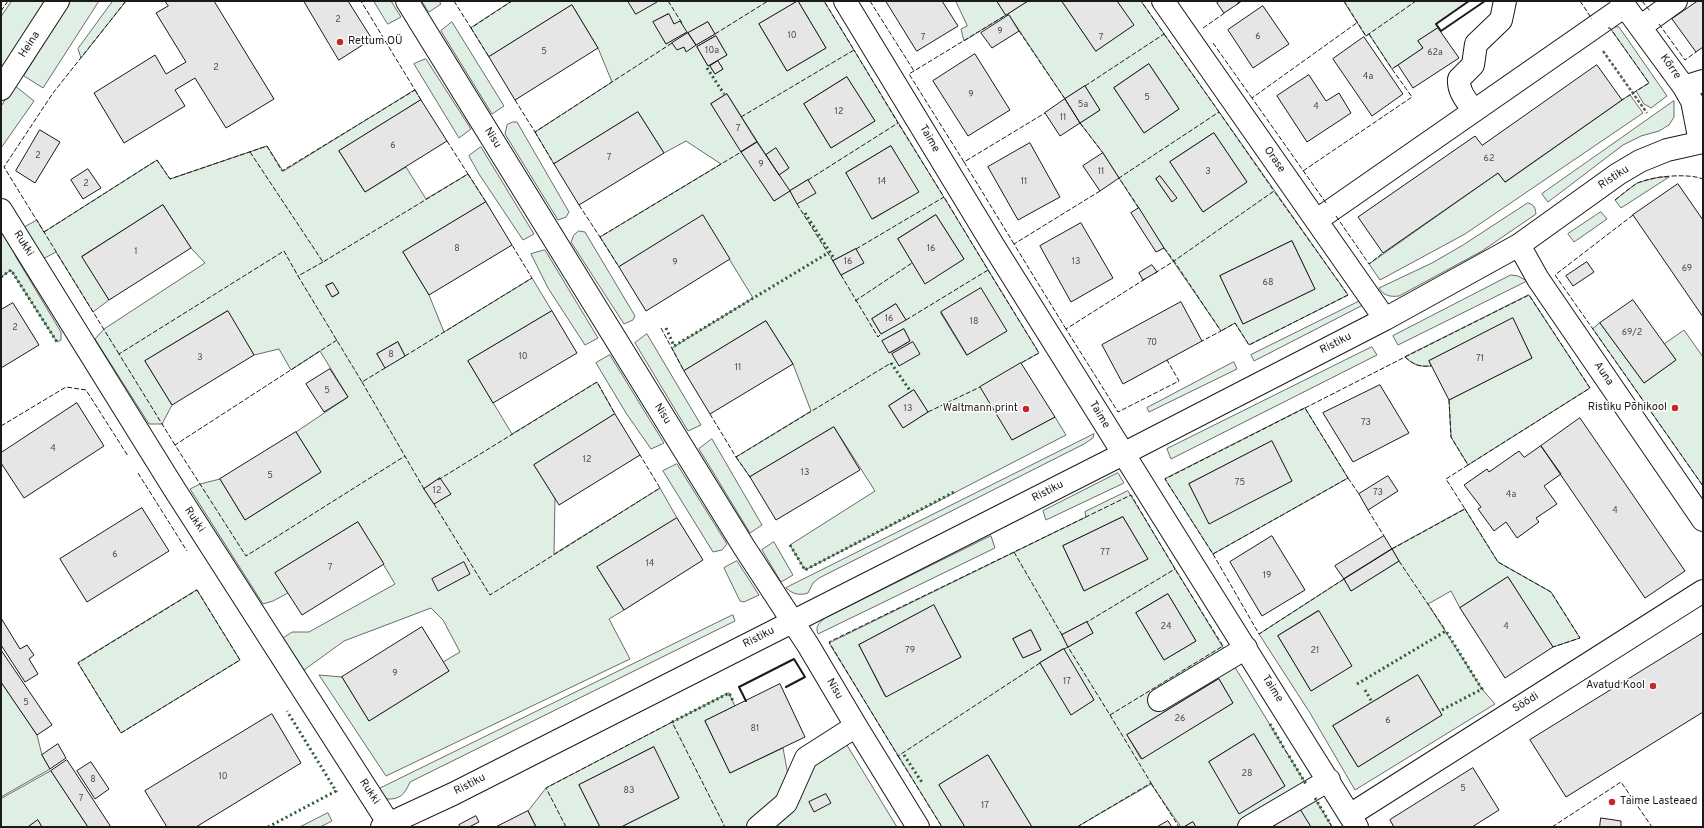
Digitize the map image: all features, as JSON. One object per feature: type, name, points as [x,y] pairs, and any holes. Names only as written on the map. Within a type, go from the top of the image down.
[{"type":"street","name":"Heina","points":[[1,89],[58,1]]},
{"type":"street","name":"Nisu","points":[[407,1],[744,547],[792,621],[918,827]]},
{"type":"street","name":"Taime","points":[[845,1],[993,245],[1329,780],[1353,821]]},
{"type":"street","name":"Orase","points":[[1163,1],[1385,319]]},
{"type":"street","points":[[1473,110],[1458,86],[1459,79],[1473,65],[1476,44],[1501,20],[1505,1]]},
{"type":"street","points":[[1640,27],[1676,1]]},
{"type":"street","points":[[1317,220],[1589,30],[1623,4]]},
{"type":"street","name":"Kõrre","points":[[1623,4],[1640,27],[1694,84],[1692,101],[1702,142]]},
{"type":"street","name":"Ristiku","points":[[387,826],[1123,454],[1385,319],[1519,245],[1612,178],[1640,161],[1667,150],[1702,142]]},
{"type":"street","name":"Rukki","points":[[1,210],[173,487],[387,826]]},
{"type":"street","name":"Auna","points":[[1519,245],[1538,278],[1703,520]]},
{"type":"street","name":"Söödi","points":[[1353,821],[1703,592]]},
{"type":"street","points":[[1159,700],[1246,648]]},
{"type":"street","points":[[758,827],[786,803],[806,758],[856,726]]},
{"type":"street","points":[[1249,827],[1329,780]]},
{"type":"path","points":[[1589,30],[1647,113]]},
{"type":"green space","points":[[12,1],[45,1],[1,69],[1,17]]},
{"type":"green space","points":[[71,1],[99,1],[43,88],[24,76]]},
{"type":"green space","points":[[113,1],[126,1],[81,58],[78,49]]},
{"type":"green space","points":[[374,1],[391,1],[401,17],[388,24]]},
{"type":"green space","points":[[422,1],[439,1],[441,4],[429,12]]},
{"type":"green space","points":[[512,1],[798,1],[824,1],[1039,353],[1021,363],[1012,440],[1055,417],[1066,435],[805,570],[790,545],[875,491],[834,427],[750,477],[736,457],[811,411],[793,364],[766,321],[684,371],[672,348],[753,298],[703,216],[619,267],[600,237],[721,164],[686,141],[664,153],[638,112],[554,164],[535,132],[612,82],[598,48],[572,5],[489,57],[471,28]],"holes":[[[798,1],[826,48],[787,71],[759,24]],[[668,14],[674,24],[686,32],[666,44],[654,22]],[[708,22],[715,34],[696,45],[689,33]],[[716,36],[727,55],[708,66],[697,47]],[[718,62],[723,69],[715,74],[710,66]],[[847,77],[875,121],[831,148],[804,104]],[[727,94],[766,155],[776,149],[789,168],[779,175],[789,191],[774,201],[711,104]],[[891,146],[918,192],[873,219],[846,173]],[[808,180],[797,203],[790,191]],[[936,215],[964,259],[925,283],[898,239]],[[856,249],[863,263],[841,275],[833,261]],[[896,304],[905,319],[881,334],[872,319]],[[941,313],[1006,331],[967,355]],[[904,329],[910,341],[890,353],[883,341]],[[914,390],[928,412],[903,428],[889,406]]]},
{"type":"green space","points":[[956,1],[997,1],[1006,15],[964,41],[961,29],[967,26]]},
{"type":"green space","points":[[1028,1],[1062,1],[1096,51],[1133,25],[1117,1],[1141,1],[1348,295],[1249,345],[1235,323],[1221,331],[1164,248],[1103,153],[1080,123],[1100,110],[1085,86],[1065,99],[1009,15],[1006,15]],"holes":[[[1149,64],[1179,109],[1144,133],[1114,88]],[[1214,133],[1247,182],[1203,212],[1170,162]],[[1160,176],[1176,198],[1172,202],[1156,179]],[[1292,241],[1315,289],[1243,324],[1220,276]]]},
{"type":"green space","points":[[1344,1],[1469,1],[1436,24],[1438,28],[1418,41],[1423,48],[1392,69],[1369,34],[1366,36]]},
{"type":"green space","points":[[452,22],[504,106],[492,114],[441,31]]},
{"type":"green space","points":[[1619,27],[1667,96],[1651,108],[1644,104],[1636,91],[1649,83],[1610,28]]},
{"type":"green space","points":[[426,59],[471,129],[459,138],[414,64]]},
{"type":"green space","points":[[14,85],[34,101],[1,148],[1,107]]},
{"type":"green space","points":[[415,90],[421,100],[339,151],[365,192],[406,167],[426,199],[468,174],[486,202],[403,252],[429,295],[444,332],[532,278],[552,311],[468,361],[512,434],[597,382],[615,414],[534,465],[555,498],[554,554],[660,488],[677,518],[597,567],[624,610],[609,619],[630,659],[386,776],[319,675],[342,677],[369,721],[449,671],[443,662],[460,652],[443,620],[431,608],[344,641],[304,670],[283,638],[292,632],[309,632],[395,584],[358,522],[276,573],[288,593],[273,601],[263,604],[190,489],[200,484],[220,479],[245,520],[321,472],[296,432],[348,397],[320,351],[291,370],[279,349],[254,355],[227,311],[145,361],[172,405],[162,424],[149,424],[95,339],[104,329],[205,263],[191,248],[163,205],[82,256],[109,300],[93,312],[56,252],[43,259],[24,227],[37,220],[44,232],[157,160],[170,179],[267,146],[283,171]],"holes":[[[332,283],[339,293],[333,297],[326,286]],[[398,342],[405,356],[385,367],[377,354]],[[440,479],[450,494],[434,504],[424,489]]]},
{"type":"green space","points":[[1630,95],[1643,113],[1465,234],[1380,280],[1369,264],[1498,173],[1505,182]]},
{"type":"green space","points":[[1674,101],[1674,117],[1669,125],[1659,131],[1641,136],[1623,145],[1548,202],[1542,194]]},
{"type":"green space","points":[[517,122],[569,212],[566,217],[558,220],[505,134],[507,125]]},
{"type":"green space","points":[[481,147],[534,234],[523,240],[479,174],[469,156]]},
{"type":"green space","points":[[1660,177],[1669,177],[1621,208],[1615,200],[1637,183]]},
{"type":"green space","points":[[1528,203],[1534,207],[1536,214],[1482,251],[1399,296],[1383,293],[1379,288],[1432,263]]},
{"type":"green space","points":[[1601,212],[1607,219],[1574,242],[1568,234]]},
{"type":"green space","points":[[1,224],[16,257],[61,332],[61,340],[57,342],[11,270],[1,277]]},
{"type":"green space","points":[[579,231],[585,232],[635,316],[633,320],[624,324],[571,242],[574,235]]},
{"type":"green space","points":[[545,250],[598,338],[585,345],[548,288],[531,254]]},
{"type":"green space","points":[[1511,275],[1518,276],[1527,281],[1398,345],[1393,336]]},
{"type":"green space","points":[[1529,295],[1590,388],[1468,465],[1451,437],[1449,400],[1532,358],[1513,319],[1429,361],[1431,366],[1417,365],[1405,357]]},
{"type":"green space","points":[[1360,301],[1363,305],[1254,361],[1251,355]]},
{"type":"green space","points":[[1600,323],[1644,383],[1676,360],[1664,344],[1684,330],[1703,357],[1703,486],[1593,329]]},
{"type":"green space","points":[[647,334],[701,425],[688,431],[635,343]]},
{"type":"green space","points":[[1372,347],[1377,355],[1171,459],[1167,449]]},
{"type":"green space","points":[[610,355],[664,443],[651,449],[626,413],[596,363]]},
{"type":"green space","points":[[1234,362],[1237,369],[1149,412],[1147,408]]},
{"type":"green space","points":[[1305,408],[1348,478],[1213,554],[1165,479]],"holes":[[[1272,442],[1292,481],[1209,523],[1189,484]]]},
{"type":"green space","points":[[1094,434],[1093,438],[1084,444],[819,578],[813,583],[808,593],[796,594],[786,588]]},
{"type":"green space","points":[[712,439],[762,525],[750,533],[699,449]]},
{"type":"green space","points":[[677,464],[727,544],[722,550],[713,552],[663,471]]},
{"type":"green space","points":[[1118,473],[1124,483],[1046,520],[1043,511]]},
{"type":"green space","points":[[1128,491],[1332,827],[1311,827],[1299,809],[1271,827],[1196,827],[1193,822],[1181,827],[1151,784],[1077,827],[1032,827],[988,755],[939,785],[965,827],[942,827],[829,643],[1086,517],[1085,512]],"holes":[[[1123,517],[1148,559],[1084,591],[1063,546]],[[1168,594],[1196,641],[1164,660],[1136,613]],[[934,606],[961,657],[885,696],[859,645]],[[1087,622],[1093,633],[1068,647],[1062,635]],[[1031,630],[1041,650],[1023,658],[1013,639]],[[1063,649],[1094,700],[1071,714],[1040,663]],[[1219,679],[1233,703],[1141,759],[1127,735]],[[1254,734],[1285,786],[1240,813],[1209,762]]]},
{"type":"green space","points":[[1465,509],[1498,562],[1551,592],[1580,638],[1553,647],[1508,577],[1460,608],[1451,591],[1428,604],[1482,689],[1495,704],[1355,790],[1310,713],[1259,634],[1344,579],[1351,591],[1399,561],[1392,549]],"holes":[[[1318,611],[1351,666],[1311,691],[1278,636]],[[1418,675],[1442,715],[1358,767],[1333,726]]]},
{"type":"green space","points":[[991,536],[995,548],[818,634],[818,625],[825,618]]},
{"type":"green space","points":[[774,542],[793,575],[781,582],[762,550]]},
{"type":"green space","points":[[737,561],[759,595],[744,602],[740,601],[724,568]]},
{"type":"green space","points":[[197,590],[240,660],[121,733],[78,663]]},
{"type":"green space","points":[[733,615],[735,621],[410,782],[404,793],[398,797],[386,799],[379,789]]},
{"type":"green space","points":[[1,682],[37,735],[42,755],[50,769],[1,797]]},
{"type":"green space","points":[[729,693],[735,706],[705,721],[730,773],[783,748],[789,780],[777,803],[751,827],[621,827],[679,798],[653,747],[579,785],[600,827],[536,827],[528,811],[546,788]]},
{"type":"green space","points":[[845,742],[897,827],[769,827],[811,769],[825,753]]},
{"type":"green space","points":[[51,771],[88,827],[42,827],[38,821],[28,827],[1,827],[1,799]]},
{"type":"green space","points":[[328,813],[332,821],[320,827],[300,827]]},
{"type":"building","points":[[165,1],[214,1],[274,99],[226,128],[195,78],[175,90],[185,106],[124,143],[94,93],[155,55],[166,74],[186,62],[156,13],[168,6]]},
{"type":"building","points":[[304,1],[348,1],[372,39],[339,60]]},
{"type":"building","points":[[628,1],[656,1],[657,2],[636,14]]},
{"type":"building","points":[[798,1],[826,48],[787,71],[759,24]]},
{"type":"building","points":[[886,1],[942,1],[958,26],[917,51]]},
{"type":"building","points":[[997,1],[1028,1],[1006,15]]},
{"type":"building","points":[[1062,1],[1117,1],[1134,25],[1096,51]]},
{"type":"building","points":[[1220,1],[1238,1],[1239,3],[1224,13],[1217,3]]},
{"type":"building","points":[[1698,1],[1703,1],[1703,47],[1696,52],[1672,19]]},
{"type":"building","points":[[572,5],[598,48],[515,100],[489,57]]},
{"type":"building","points":[[1263,6],[1289,44],[1253,68],[1228,30]]},
{"type":"building","points":[[669,14],[674,24],[680,21],[687,32],[666,44],[653,22]]},
{"type":"building","points":[[1009,15],[1019,31],[992,48],[981,33]]},
{"type":"building","points":[[708,22],[715,34],[696,45],[688,33]]},
{"type":"building","points":[[1438,28],[1459,58],[1413,88],[1398,65],[1423,48],[1418,41]]},
{"type":"building","points":[[688,33],[696,45],[686,52],[684,47],[677,50],[672,43]]},
{"type":"building","points":[[716,36],[727,55],[708,66],[697,47]]},
{"type":"building","points":[[1364,37],[1403,94],[1372,116],[1333,59]]},
{"type":"building","points":[[975,54],[1010,110],[968,136],[933,81]]},
{"type":"building","points":[[718,61],[723,69],[715,74],[710,66]]},
{"type":"building","points":[[1149,64],[1179,109],[1144,133],[1114,88]]},
{"type":"building","points":[[1597,65],[1622,100],[1505,182],[1498,173],[1383,253],[1358,217],[1475,136],[1482,145]]},
{"type":"building","points":[[1309,75],[1326,101],[1339,93],[1351,113],[1307,142],[1277,96]]},
{"type":"building","points":[[847,77],[875,121],[831,148],[804,104]]},
{"type":"building","points":[[1085,86],[1100,110],[1080,123],[1065,99]]},
{"type":"building","points":[[727,94],[757,142],[741,152],[711,104]]},
{"type":"building","points":[[1065,99],[1080,123],[1060,136],[1045,113]]},
{"type":"building","points":[[421,100],[447,141],[365,192],[339,151]]},
{"type":"building","points":[[638,112],[664,153],[579,205],[554,164]]},
{"type":"building","points":[[40,130],[60,142],[35,183],[16,171]]},
{"type":"building","points":[[1214,133],[1247,182],[1203,212],[1170,162]]},
{"type":"building","points":[[757,142],[790,191],[774,201],[741,152]]},
{"type":"building","points":[[1030,143],[1060,197],[1018,220],[988,167]]},
{"type":"building","points":[[891,146],[919,192],[872,219],[846,173]]},
{"type":"building","points":[[776,148],[789,168],[779,175],[766,155]]},
{"type":"building","points":[[1103,153],[1119,178],[1100,191],[1083,166]]},
{"type":"building","points":[[88,169],[101,188],[83,199],[71,180]]},
{"type":"building","points":[[1160,176],[1177,198],[1172,202],[1156,179]]},
{"type":"building","points":[[808,180],[816,193],[797,204],[790,191]]},
{"type":"building","points":[[1678,184],[1703,220],[1703,317],[1633,215]]},
{"type":"building","points":[[486,202],[512,245],[429,295],[403,252]]},
{"type":"building","points":[[163,205],[191,248],[109,300],[82,257]]},
{"type":"building","points":[[1139,208],[1164,248],[1156,252],[1131,213]]},
{"type":"building","points":[[703,215],[730,259],[646,311],[619,267]]},
{"type":"building","points":[[936,215],[964,259],[925,284],[898,239]]},
{"type":"building","points":[[1081,223],[1113,278],[1071,302],[1040,246]]},
{"type":"building","points":[[1292,241],[1315,289],[1243,324],[1220,276]]},
{"type":"building","points":[[856,249],[864,263],[841,275],[833,261]]},
{"type":"building","points":[[1587,262],[1594,272],[1573,286],[1566,276]]},
{"type":"building","points":[[1152,265],[1157,272],[1143,280],[1139,273]]},
{"type":"building","points":[[333,283],[339,293],[332,297],[326,286]]},
{"type":"building","points":[[981,288],[1007,331],[967,355],[941,312]]},
{"type":"building","points":[[1633,300],[1676,360],[1644,383],[1600,323]]},
{"type":"building","points":[[1181,302],[1202,341],[1123,384],[1102,345]]},
{"type":"building","points":[[13,303],[39,345],[1,368],[1,310]]},
{"type":"building","points":[[896,304],[906,320],[881,334],[872,319]]},
{"type":"building","points":[[228,311],[254,355],[172,405],[145,361]]},
{"type":"building","points":[[552,311],[577,353],[493,403],[468,361]]},
{"type":"building","points":[[1513,318],[1532,358],[1449,400],[1429,361]]},
{"type":"building","points":[[766,321],[793,364],[710,414],[684,371]]},
{"type":"building","points":[[904,329],[910,341],[889,353],[882,341]]},
{"type":"building","points":[[398,342],[405,356],[385,368],[377,354]]},
{"type":"building","points":[[913,342],[920,354],[899,366],[892,354]]},
{"type":"building","points":[[1021,363],[1055,417],[1012,440],[980,387]]},
{"type":"building","points":[[330,369],[348,397],[324,412],[306,384]]},
{"type":"building","points":[[1380,385],[1409,433],[1353,462],[1323,413]]},
{"type":"building","points":[[914,390],[928,412],[903,428],[889,406]]},
{"type":"building","points":[[77,403],[104,446],[24,498],[1,463],[1,453]]},
{"type":"building","points":[[615,414],[640,455],[559,505],[534,465]]},
{"type":"building","points":[[1580,418],[1685,571],[1645,598],[1541,446]]},
{"type":"building","points":[[834,427],[860,470],[776,520],[750,477]]},
{"type":"building","points":[[296,432],[321,472],[245,520],[220,479]]},
{"type":"building","points":[[1272,441],[1292,481],[1209,524],[1189,484]]},
{"type":"building","points":[[1541,446],[1561,474],[1544,486],[1557,504],[1536,518],[1539,522],[1517,538],[1506,522],[1494,531],[1478,509],[1481,507],[1464,485],[1487,469],[1489,472],[1519,451],[1524,457]]},
{"type":"building","points":[[1388,476],[1398,491],[1368,510],[1359,494]]},
{"type":"building","points":[[440,478],[451,494],[434,504],[424,489]]},
{"type":"building","points":[[142,508],[169,551],[87,602],[60,559]]},
{"type":"building","points":[[1123,517],[1148,559],[1084,591],[1063,546]]},
{"type":"building","points":[[677,518],[703,560],[624,610],[597,567]]},
{"type":"building","points":[[358,522],[384,564],[302,615],[275,573]]},
{"type":"building","points":[[1272,536],[1305,590],[1262,616],[1230,562]]},
{"type":"building","points":[[1384,536],[1392,549],[1344,579],[1335,566]]},
{"type":"building","points":[[1392,549],[1399,561],[1351,591],[1344,579]]},
{"type":"building","points":[[464,562],[470,574],[438,591],[432,579]]},
{"type":"building","points":[[1508,577],[1553,647],[1505,678],[1460,608]]},
{"type":"building","points":[[1168,594],[1196,641],[1164,660],[1136,613]]},
{"type":"building","points":[[934,605],[961,657],[886,697],[859,645]]},
{"type":"building","points":[[1319,611],[1352,666],[1311,691],[1278,636]]},
{"type":"building","points":[[1,618],[20,649],[27,645],[34,655],[29,659],[38,674],[25,682],[1,645]]},
{"type":"building","points":[[1087,622],[1093,633],[1068,647],[1062,635]]},
{"type":"building","points":[[422,627],[449,671],[369,721],[342,677]]},
{"type":"building","points":[[1031,630],[1041,650],[1023,658],[1013,639]]},
{"type":"building","points":[[1703,633],[1703,712],[1566,797],[1530,740]]},
{"type":"building","points":[[1064,649],[1094,700],[1071,715],[1040,663]]},
{"type":"building","points":[[1,650],[52,725],[37,735],[1,682]]},
{"type":"building","points":[[1418,675],[1442,715],[1358,767],[1333,726]]},
{"type":"building","points":[[1219,679],[1233,703],[1142,759],[1127,735]]},
{"type":"building","points":[[780,684],[805,737],[730,773],[705,721]]},
{"type":"building","points":[[272,714],[301,763],[196,827],[167,827],[145,791]]},
{"type":"building","points":[[1254,734],[1285,786],[1239,814],[1209,762]]},
{"type":"building","points":[[58,744],[66,758],[50,769],[42,755]]},
{"type":"building","points":[[654,747],[679,798],[621,827],[600,827],[579,785]]},
{"type":"building","points":[[988,755],[1032,827],[965,827],[939,785]]},
{"type":"building","points":[[67,760],[111,827],[88,827],[51,771]]},
{"type":"building","points":[[91,762],[109,789],[95,799],[77,771]]},
{"type":"building","points":[[1473,768],[1499,810],[1472,827],[1394,827],[1390,820]]},
{"type":"building","points":[[826,794],[831,803],[814,812],[809,802]]},
{"type":"building","points":[[1300,809],[1311,827],[1271,827]]},
{"type":"building","points":[[528,811],[536,827],[496,827]]},
{"type":"building","points":[[476,816],[479,822],[469,827],[460,827],[459,825]]},
{"type":"building","points":[[1601,818],[1621,821],[1621,827],[1600,827]]},
{"type":"building","points":[[38,820],[42,827],[28,827]]},
{"type":"building","points":[[1168,821],[1172,827],[1157,827]]},
{"type":"building","points":[[1193,822],[1196,827],[1184,827]]},
{"type":"hedge","points":[[707,68],[724,94]]},
{"type":"hedge","points":[[805,213],[835,260]]},
{"type":"hedge","points":[[666,328],[674,346],[828,253]]},
{"type":"hedge","points":[[1,277],[11,270],[57,342]]},
{"type":"hedge","points":[[891,363],[911,392]]},
{"type":"hedge","points":[[790,545],[805,570],[956,491]]},
{"type":"hedge","points":[[1357,684],[1446,631],[1482,689],[1440,711]]},
{"type":"hedge","points":[[1365,690],[1372,702]]},
{"type":"hedge","points":[[672,722],[729,693],[734,703]]},
{"type":"hedge","points":[[268,827],[336,791],[287,711]]},
{"type":"hedge","points":[[1270,724],[1285,750]]},
{"type":"hedge","points":[[904,755],[923,784]]},
{"type":"hedge","points":[[1289,756],[1306,784]]},
{"type":"hedge","points":[[1315,798],[1330,823]]},
{"type":"fence","points":[[1,11],[8,1]]},
{"type":"fence","points":[[119,354],[4,167],[53,93],[126,1]]},
{"type":"fence","points":[[44,232],[157,160],[170,179],[267,146],[282,171],[415,90],[361,1]]},
{"type":"fence","points":[[454,1],[471,28],[512,1]]},
{"type":"fence","points":[[668,1],[682,23]]},
{"type":"fence","points":[[715,34],[768,1]]},
{"type":"fence","points":[[741,117],[854,50],[824,1]]},
{"type":"fence","points":[[870,1],[914,71]]},
{"type":"fence","points":[[1085,86],[1164,34],[1141,1]]},
{"type":"fence","points":[[1237,4],[1242,1]]},
{"type":"fence","points":[[1344,1],[1366,36],[1416,1]]},
{"type":"fence","points":[[1580,1],[1592,19]]},
{"type":"fence","points":[[1642,1],[1650,11]]},
{"type":"fence","points":[[1203,28],[1226,12]]},
{"type":"fence","points":[[964,162],[909,74],[1006,15]]},
{"type":"fence","points":[[1326,203],[1252,98],[1358,22]]},
{"type":"fence","points":[[1659,24],[1685,60],[1696,52]]},
{"type":"fence","points":[[471,28],[489,57]]},
{"type":"fence","points":[[1608,28],[1610,28],[1649,83],[1622,100]]},
{"type":"fence","points":[[1019,31],[1065,99]]},
{"type":"fence","points":[[1164,34],[1219,112]]},
{"type":"fence","points":[[1369,34],[1392,69]]},
{"type":"fence","points":[[515,100],[535,132],[672,43]]},
{"type":"fence","points":[[1213,43],[1252,98]]},
{"type":"fence","points":[[808,180],[898,123],[854,50]]},
{"type":"fence","points":[[1303,171],[1412,97],[1392,69],[1398,65]]},
{"type":"fence","points":[[415,90],[421,100]]},
{"type":"fence","points":[[1139,208],[1119,178],[1219,112],[1274,191]]},
{"type":"fence","points":[[1014,244],[964,162],[1045,113]]},
{"type":"fence","points":[[856,249],[944,197],[898,123]]},
{"type":"fence","points":[[1080,123],[1103,153]]},
{"type":"fence","points":[[535,132],[554,164]]},
{"type":"fence","points":[[250,152],[323,262],[468,174],[447,141]]},
{"type":"fence","points":[[579,205],[600,237],[741,152]]},
{"type":"fence","points":[[468,174],[486,202]]},
{"type":"fence","points":[[1615,200],[1635,185],[1652,179],[1670,176],[1689,176],[1703,179]]},
{"type":"fence","points":[[1066,329],[1014,244],[1100,191]]},
{"type":"fence","points":[[1164,248],[1174,261],[1274,191],[1348,295],[1249,345],[1235,323],[1221,331]]},
{"type":"fence","points":[[906,320],[988,270],[944,197]]},
{"type":"fence","points":[[797,204],[833,261]]},
{"type":"fence","points":[[1633,215],[1555,275],[1703,486]]},
{"type":"fence","points":[[1336,216],[1369,264],[1383,253]]},
{"type":"fence","points":[[600,237],[619,267]]},
{"type":"fence","points":[[405,356],[532,278],[512,245]]},
{"type":"fence","points":[[175,445],[119,354],[284,251],[298,276]]},
{"type":"fence","points":[[1155,273],[1174,261],[1221,331],[1202,341]]},
{"type":"fence","points":[[323,262],[298,276],[362,382],[385,368]]},
{"type":"fence","points":[[855,301],[912,263]]},
{"type":"fence","points":[[988,270],[1039,353],[1021,363]]},
{"type":"fence","points":[[841,275],[878,337],[881,334]]},
{"type":"fence","points":[[1145,279],[1066,329],[1118,412],[1179,381],[1167,360]]},
{"type":"fence","points":[[1405,357],[1529,295],[1590,388],[1468,465]]},
{"type":"fence","points":[[661,328],[684,371]]},
{"type":"fence","points":[[337,340],[175,445],[246,556],[405,456]]},
{"type":"fence","points":[[1305,408],[1405,357],[1417,365],[1431,366]]},
{"type":"fence","points":[[710,414],[736,457],[891,363]]},
{"type":"fence","points":[[362,382],[424,489],[426,487]]},
{"type":"fence","points":[[438,480],[597,382],[615,414]]},
{"type":"fence","points":[[1,426],[66,387],[86,390],[128,456]]},
{"type":"fence","points":[[928,412],[980,387]]},
{"type":"fence","points":[[1392,549],[1465,509],[1446,479],[1468,465],[1451,437],[1449,400]]},
{"type":"fence","points":[[1213,554],[1348,478],[1305,408],[1165,479],[1213,554],[1259,634],[1344,579]]},
{"type":"fence","points":[[434,504],[490,595],[660,488],[640,455]]},
{"type":"fence","points":[[736,457],[750,477]]},
{"type":"fence","points":[[138,473],[187,551]]},
{"type":"fence","points":[[1348,478],[1359,494]]},
{"type":"fence","points":[[1062,635],[1014,552],[1131,495],[1175,569],[1087,622]]},
{"type":"fence","points":[[1465,509],[1498,562],[1551,592],[1580,638],[1553,647]]},
{"type":"fence","points":[[1368,510],[1384,536]]},
{"type":"fence","points":[[1014,552],[829,642],[898,756],[1040,663]]},
{"type":"fence","points":[[1399,561],[1446,631]]},
{"type":"fence","points":[[1064,649],[1068,647],[1110,715],[1223,646],[1175,569]]},
{"type":"fence","points":[[197,590],[240,660],[121,733],[78,663],[197,590]]},
{"type":"fence","points":[[1077,827],[1151,783],[1110,715]]},
{"type":"fence","points":[[566,827],[546,788],[672,722],[725,827]]},
{"type":"fence","points":[[1285,750],[1289,756]]},
{"type":"fence","points":[[898,756],[942,827]]},
{"type":"fence","points":[[1552,827],[1621,782],[1652,827]]},
{"type":"fence","points":[[1151,783],[1179,827]]},
{"type":"fence","points":[[1330,823],[1332,827]]},
{"type":"wall","points":[[1469,1],[1436,24],[1441,31],[1485,1]]},
{"type":"wall","points":[[746,701],[739,687],[794,659],[805,677],[786,687]]},
{"type":"place","name":"Rettum OÜ","points":[[340,42]]},
{"type":"place","name":"Ristiku Põhikool","points":[[1675,408]]},
{"type":"place","name":"Waltmann print","points":[[1026,409]]},
{"type":"place","name":"Avatud Kool","points":[[1653,686]]},
{"type":"place","name":"Taime Lasteaed","points":[[1612,802]]}]
